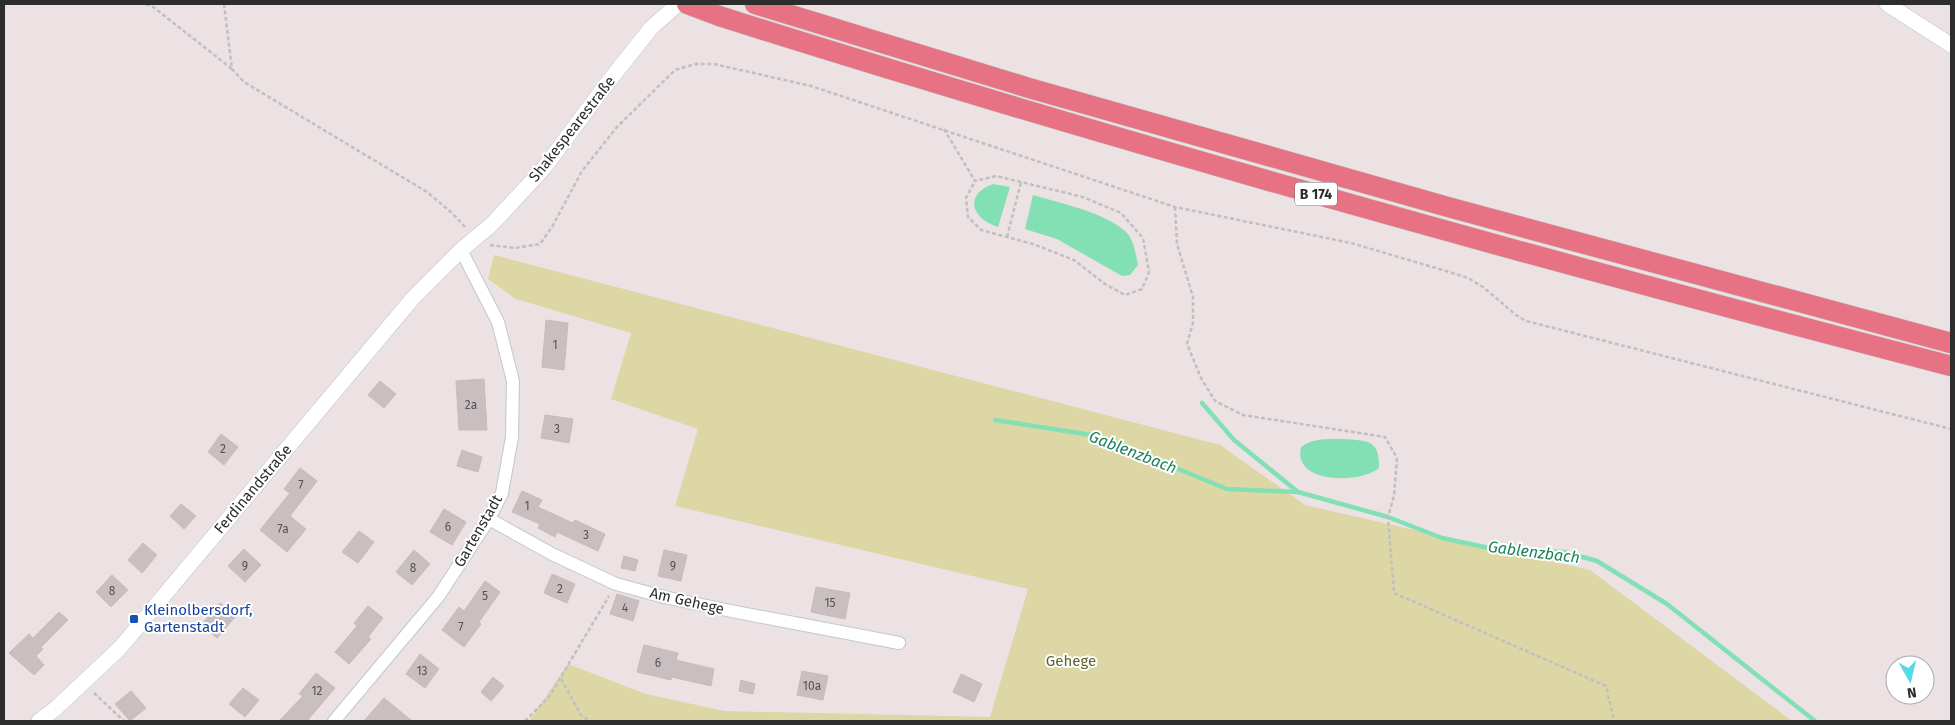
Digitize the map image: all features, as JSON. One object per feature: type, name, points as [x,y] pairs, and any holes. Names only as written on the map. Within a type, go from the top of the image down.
[{"type":"highway","name":"B 174","points":[[687,4],[728,19],[1014,108],[1337,200],[1782,322],[1951,366]]},
{"type":"highway","name":"B 174","points":[[755,4],[1029,88],[1448,207],[1951,343]]},
{"type":"street","name":"Shakespearestraße","points":[[460,250],[491,224],[544,168],[604,86],[652,28],[678,4]]},
{"type":"street","points":[[1887,4],[1951,45]]},
{"type":"street","name":"Gartenstadt","points":[[334,721],[438,598],[489,519],[502,493],[512,437],[513,381],[498,322],[460,250]]},
{"type":"street","name":"Ferdinandstraße","points":[[39,721],[55,709],[120,648],[413,298],[460,250]]},
{"type":"street","name":"Am Gehege","points":[[489,519],[552,554],[616,584],[664,597],[899,643]]},
{"type":"path","points":[[146,4],[152,6],[232,69],[244,82],[427,192],[452,213],[475,238],[486,245],[515,248],[540,244],[552,227],[582,171],[616,127],[675,70],[695,64],[714,64],[811,86],[1175,207],[1351,243],[1453,273],[1468,278],[1484,287],[1516,315],[1526,321],[1951,428]]},
{"type":"path","points":[[224,4],[232,69]]},
{"type":"path","points":[[944,129],[975,180]]},
{"type":"path","points":[[996,176],[1083,197],[1121,213],[1143,238],[1149,272],[1142,289],[1125,294],[1104,284],[1074,260],[1033,244],[982,230],[968,217],[966,198],[975,180],[996,176]]},
{"type":"path","points":[[1007,237],[1021,182]]},
{"type":"path","points":[[1175,207],[1177,244],[1193,297],[1193,324],[1187,344],[1201,378],[1215,402],[1243,415],[1385,437],[1398,458],[1394,496],[1388,517],[1394,593],[1606,686],[1614,721]]},
{"type":"path","points":[[525,721],[549,697],[616,584]]},
{"type":"path","points":[[560,679],[582,714],[590,721]]},
{"type":"path","points":[[84,682],[124,721]]},
{"type":"green space","name":"Gehege","points":[[494,255],[1220,445],[1305,505],[1590,570],[1792,721],[529,721],[568,664],[646,694],[724,711],[990,717],[1028,589],[675,506],[698,429],[611,399],[631,333],[516,299],[488,279]]},
{"type":"shaded area","points":[[993,184],[1010,187],[998,227],[982,218],[974,207],[977,194]]},
{"type":"shaded area","points":[[1033,195],[1096,214],[1119,226],[1127,233],[1131,240],[1138,265],[1130,275],[1122,276],[1057,239],[1025,229]]},
{"type":"shaded area","points":[[1326,439],[1365,441],[1374,446],[1379,458],[1379,468],[1358,477],[1330,477],[1317,474],[1307,468],[1301,459],[1301,447],[1306,444]]},
{"type":"building","points":[[546,320],[568,323],[564,370],[542,367]]},
{"type":"building","points":[[484,379],[487,430],[459,430],[456,381]]},
{"type":"building","points":[[380,381],[396,394],[384,408],[368,395]]},
{"type":"building","points":[[545,415],[573,419],[569,443],[541,438]]},
{"type":"building","points":[[221,434],[238,447],[224,465],[208,452]]},
{"type":"building","points":[[462,450],[482,457],[478,472],[457,466]]},
{"type":"building","points":[[300,468],[317,481],[290,516],[306,529],[287,552],[260,530],[290,493],[284,489]]},
{"type":"building","points":[[522,491],[542,500],[538,507],[573,523],[575,520],[605,534],[598,551],[557,532],[555,537],[538,528],[540,524],[512,512]]},
{"type":"building","points":[[181,504],[196,516],[184,529],[170,516]]},
{"type":"building","points":[[444,509],[466,522],[452,545],[430,532]]},
{"type":"building","points":[[359,531],[374,542],[358,563],[342,552]]},
{"type":"building","points":[[143,543],[157,555],[142,573],[128,560]]},
{"type":"building","points":[[244,549],[261,565],[245,582],[228,566]]},
{"type":"building","points":[[414,550],[430,564],[412,585],[396,572]]},
{"type":"building","points":[[664,550],[687,555],[681,581],[658,576]]},
{"type":"building","points":[[624,556],[638,560],[635,571],[621,568]]},
{"type":"building","points":[[552,574],[575,584],[567,603],[544,593]]},
{"type":"building","points":[[112,575],[128,590],[111,607],[96,592]]},
{"type":"building","points":[[485,581],[500,592],[479,622],[481,624],[464,647],[442,630],[459,607],[464,611]]},
{"type":"building","points":[[816,587],[850,593],[845,619],[811,612]]},
{"type":"building","points":[[617,594],[639,601],[633,621],[610,614]]},
{"type":"building","points":[[220,603],[236,616],[217,638],[201,625]]},
{"type":"building","points":[[368,606],[383,618],[368,637],[371,639],[349,664],[335,652],[357,626],[354,623]]},
{"type":"building","points":[[59,612],[68,620],[41,647],[43,649],[36,656],[44,665],[34,675],[9,653],[29,634],[33,638]]},
{"type":"building","points":[[644,645],[678,653],[676,660],[714,669],[711,686],[672,677],[671,680],[637,672]]},
{"type":"building","points":[[420,654],[439,669],[425,688],[406,674]]},
{"type":"building","points":[[802,671],[828,676],[823,700],[797,695]]},
{"type":"building","points":[[316,673],[335,688],[307,721],[279,721],[303,696],[299,694]]},
{"type":"building","points":[[961,674],[982,684],[974,702],[953,692]]},
{"type":"building","points":[[493,677],[504,686],[491,701],[481,692]]},
{"type":"building","points":[[741,680],[755,684],[753,694],[739,691]]},
{"type":"building","points":[[243,688],[259,700],[245,717],[229,704]]},
{"type":"building","points":[[131,691],[146,708],[130,721],[115,704]]},
{"type":"building","points":[[384,698],[412,721],[364,721]]},
{"type":"waterway","name":"Gablenzbach","points":[[1202,403],[1234,440],[1298,492]]},
{"type":"waterway","name":"Gablenzbach","points":[[995,420],[1098,436],[1227,489],[1298,492],[1388,517],[1442,538],[1494,549],[1564,552],[1597,561],[1667,604],[1815,721]]},
{"type":"place","name":"Kleinolbersdorf, Gartenstadt","points":[[134,619]]}]
